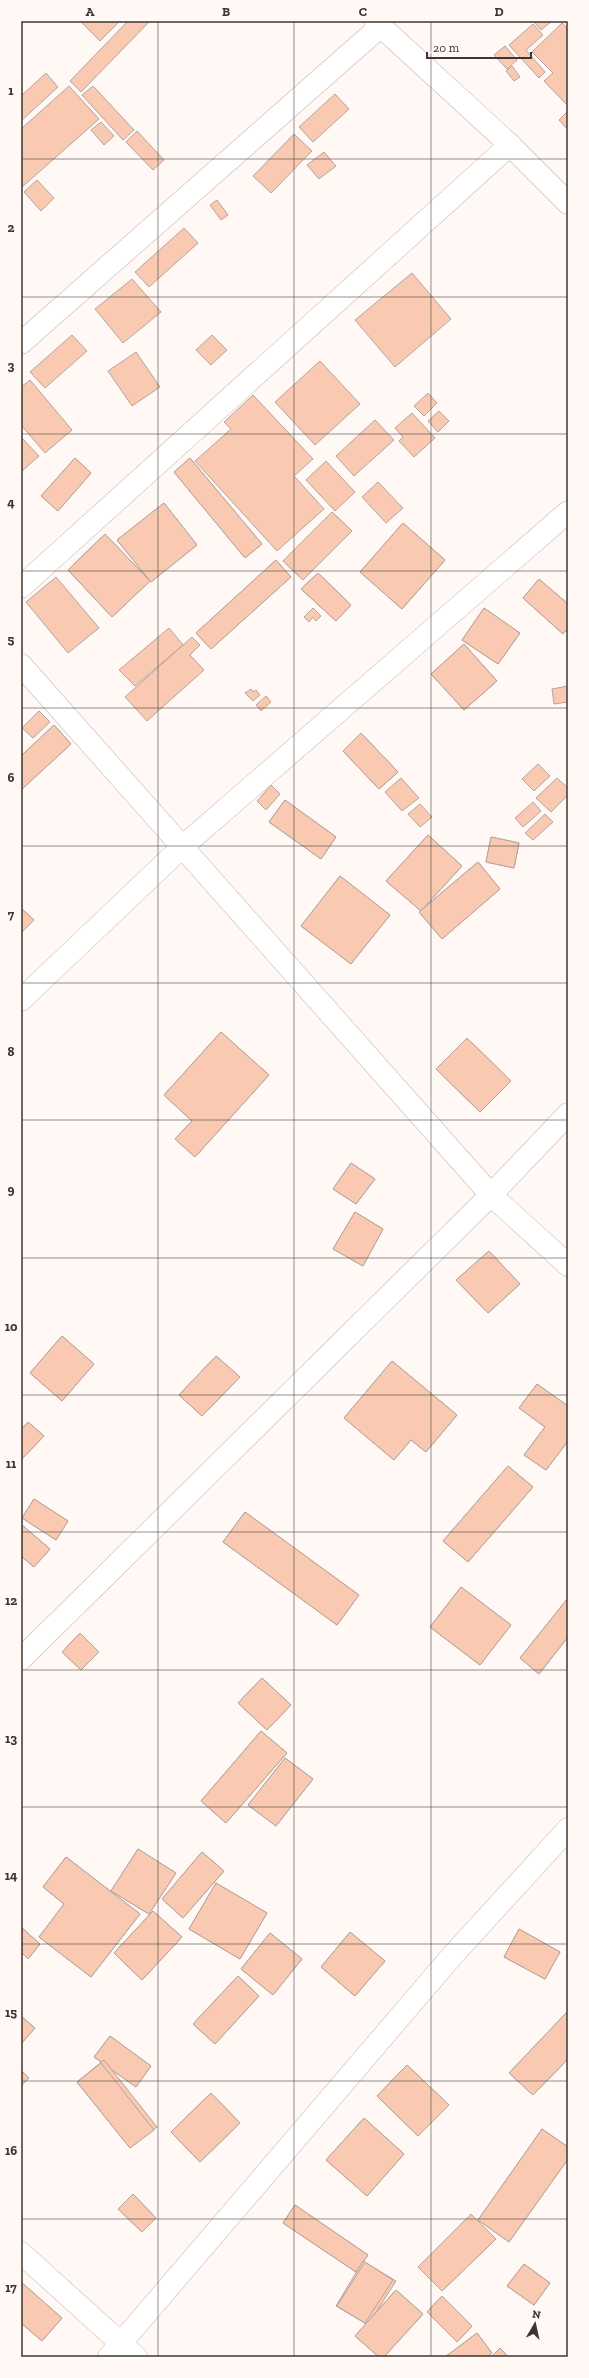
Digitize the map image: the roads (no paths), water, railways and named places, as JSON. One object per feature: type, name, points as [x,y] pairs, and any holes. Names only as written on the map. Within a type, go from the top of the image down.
[{"type":"street","points":[[21,343],[378,24],[510,145],[568,203]]},
{"type":"street","points":[[21,587],[510,145]]},
{"type":"street","points":[[21,1000],[181,848],[568,512]]},
{"type":"street","points":[[21,665],[181,848],[491,1195],[568,1265]]},
{"type":"street","points":[[21,1659],[491,1195],[568,1114]]},
{"type":"street","points":[[21,2253],[122,2353],[452,1956],[568,1829]]}]
